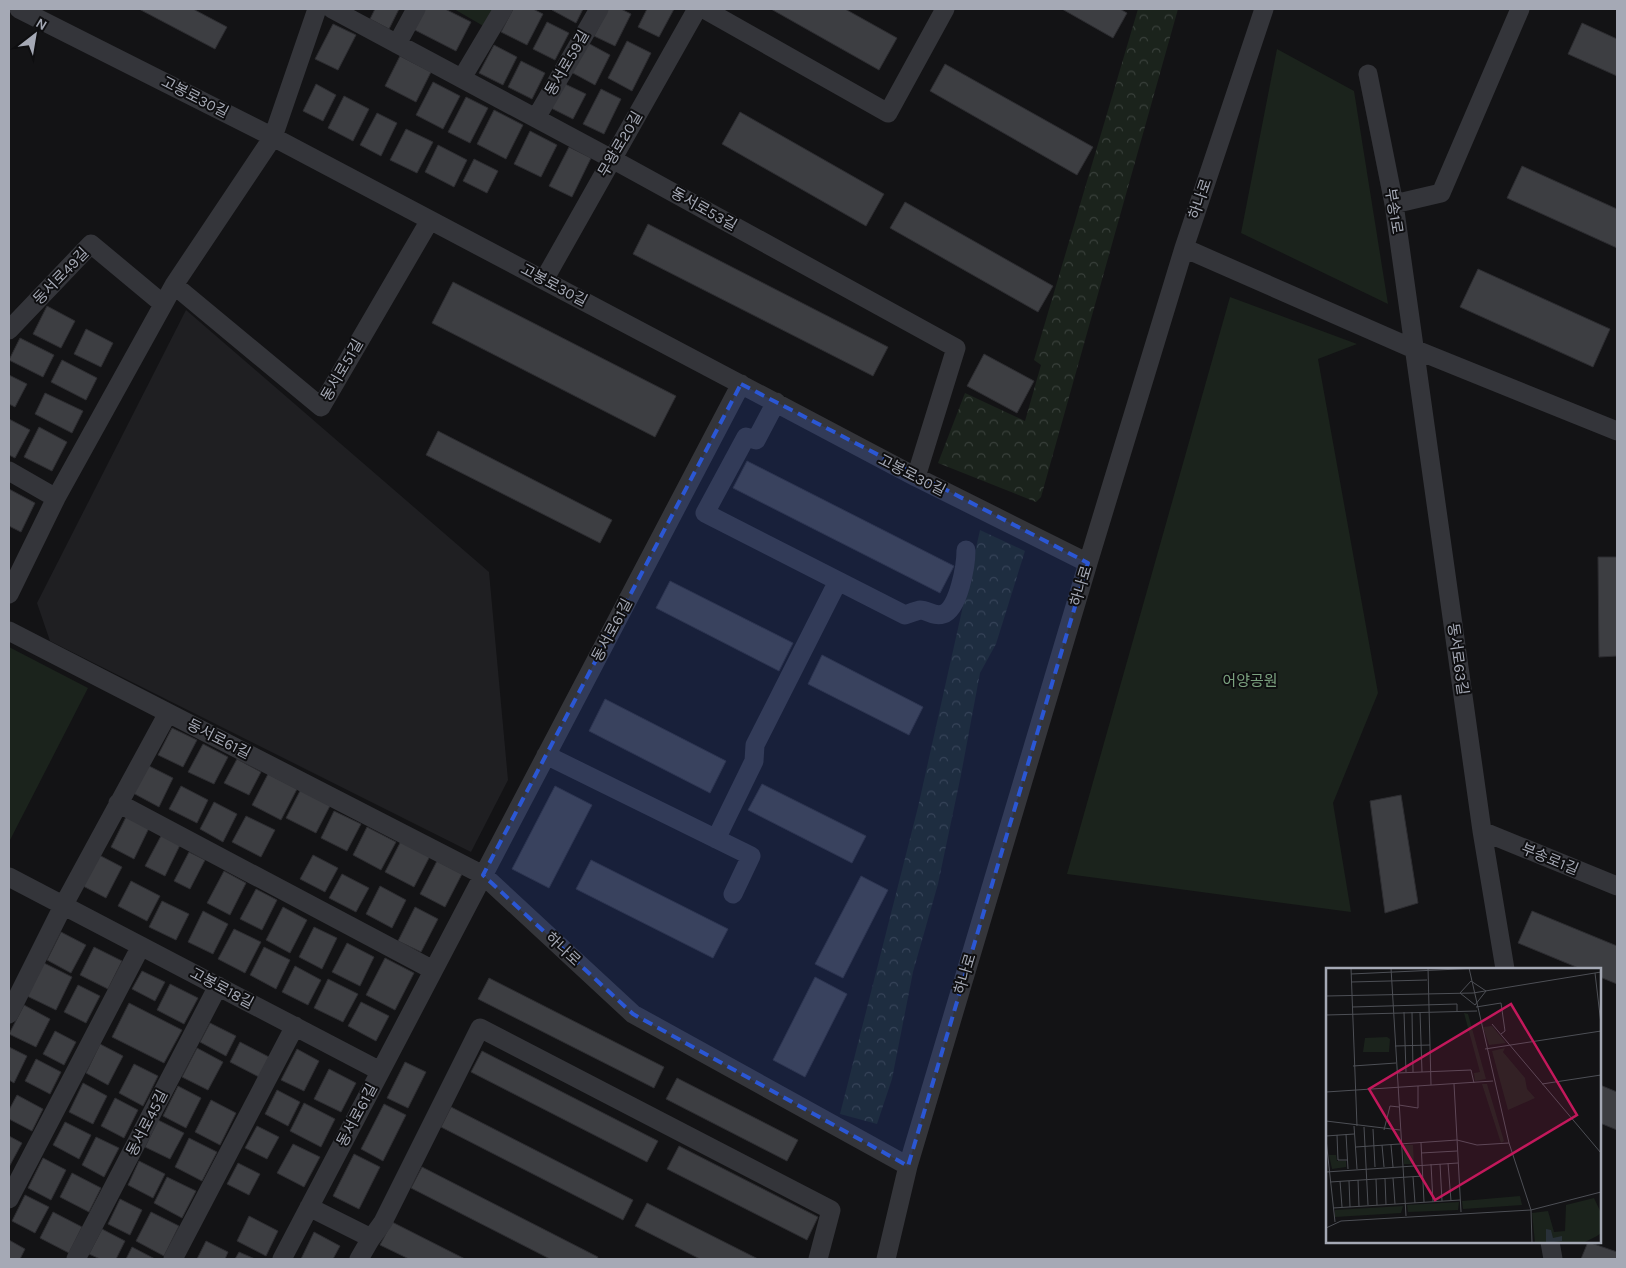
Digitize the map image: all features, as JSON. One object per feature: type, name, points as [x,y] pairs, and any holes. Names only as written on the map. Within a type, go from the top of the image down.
[{"type":"street","name":"고봉로30길","points":[[19,9],[273,137],[916,477],[1088,563]]},
{"type":"street","points":[[9,594],[56,498],[163,304],[273,137],[317,9]]},
{"type":"street","name":"동서로53길","points":[[332,9],[612,159],[956,348],[916,477]]},
{"type":"street","points":[[397,44],[416,9]]},
{"type":"street","points":[[462,78],[503,9]]},
{"type":"street","name":"동서로59길","points":[[536,118],[599,9]]},
{"type":"street","name":"무왕로20길","points":[[544,280],[697,9]]},
{"type":"street","points":[[704,9],[888,113],[945,9]]},
{"type":"street","name":"하나로","points":[[886,1259],[908,1166],[1088,563],[1184,248],[1264,9]]},
{"type":"street","points":[[1394,204],[1441,193],[1520,9]]},
{"type":"street","name":"부송1로","points":[[1368,74],[1394,204],[1414,349]]},
{"type":"street","name":"동서로51길","points":[[174,285],[321,407],[430,220]]},
{"type":"street","name":"동서로49길","points":[[9,330],[90,244],[163,304]]},
{"type":"street","points":[[1184,248],[1414,349],[1617,431]]},
{"type":"street","name":"동서로63길","points":[[1414,349],[1482,831],[1505,968]]},
{"type":"street","name":"동서로61길","points":[[282,1259],[741,384]]},
{"type":"street","points":[[776,402],[756,440],[746,437],[705,513],[905,615],[922,610],[934,615],[942,615],[948,611],[960,589],[966,564],[966,550]]},
{"type":"street","points":[[9,471],[56,498]]},
{"type":"street","points":[[716,839],[754,760],[755,745],[838,581]]},
{"type":"street","name":"동서로61길","points":[[9,631],[483,875]]},
{"type":"street","points":[[10,1008],[168,713]]},
{"type":"street","points":[[546,755],[751,856],[733,894]]},
{"type":"street","points":[[118,804],[433,970]]},
{"type":"street","name":"부송로1길","points":[[1482,831],[1617,886]]},
{"type":"street","name":"하나로","points":[[483,875],[633,1014],[908,1166]]},
{"type":"street","name":"고봉로18길","points":[[9,878],[380,1071]]},
{"type":"street","points":[[9,1199],[141,946]]},
{"type":"street","name":"동서로45길","points":[[76,1259],[218,986]]},
{"type":"street","points":[[173,1259],[295,1026]]},
{"type":"street","points":[[359,1259],[383,1222],[480,1028],[831,1210],[818,1259]]},
{"type":"street","points":[[309,1207],[371,1238]]},
{"type":"street","points":[[1550,1243],[1553,1259]]},
{"type":"highlighted area","points":[[741,384],[1088,563],[908,1166],[633,1014],[483,875]]},
{"type":"shaded area","points":[[186,310],[489,572],[508,780],[471,852],[50,641],[37,603]]},
{"type":"green space","points":[[454,9],[495,9],[485,27]]},
{"type":"green space","points":[[1138,9],[1178,9],[1041,497],[1036,502],[938,463],[965,393],[1025,421],[1041,365],[1034,360]]},
{"type":"green space","points":[[1277,49],[1354,91],[1388,304],[1241,233]]},
{"type":"green space","name":"어양공원","points":[[1230,297],[1357,344],[1318,359],[1378,693],[1333,803],[1351,912],[1067,874]]},
{"type":"green space","points":[[980,530],[1025,551],[996,644],[980,673],[938,884],[913,972],[892,1079],[877,1124],[840,1114],[918,807]]},
{"type":"green space","points":[[9,647],[88,688],[9,842]]},
{"type":"building","points":[[139,9],[193,9],[227,27],[215,49]]},
{"type":"building","points":[[375,9],[399,9],[389,29],[370,19]]},
{"type":"building","points":[[423,9],[445,9],[471,22],[456,51],[413,29]]},
{"type":"building","points":[[513,9],[533,9],[543,14],[527,45],[501,32]]},
{"type":"building","points":[[553,9],[583,9],[576,23]]},
{"type":"building","points":[[608,9],[621,9],[631,14],[615,46],[594,36]]},
{"type":"building","points":[[647,9],[674,9],[659,37],[638,27]]},
{"type":"building","points":[[771,9],[845,9],[897,38],[879,70]]},
{"type":"building","points":[[1062,9],[1120,9],[1127,13],[1113,38]]},
{"type":"building","points":[[547,22],[569,33],[555,60],[533,49]]},
{"type":"building","points":[[1582,23],[1617,39],[1617,76],[1568,54]]},
{"type":"building","points":[[333,24],[356,35],[338,70],[315,59]]},
{"type":"building","points":[[627,41],[651,53],[632,91],[608,78]]},
{"type":"building","points":[[586,42],[610,55],[595,85],[571,72]]},
{"type":"building","points":[[494,45],[517,57],[503,85],[479,73]]},
{"type":"building","points":[[400,56],[431,72],[416,102],[385,86]]},
{"type":"building","points":[[521,61],[545,73],[532,99],[508,87]]},
{"type":"building","points":[[945,64],[1093,147],[1077,175],[930,91]]},
{"type":"building","points":[[433,82],[460,96],[443,129],[416,115]]},
{"type":"building","points":[[563,83],[586,94],[573,119],[551,108]]},
{"type":"building","points":[[316,84],[336,95],[323,121],[303,111]]},
{"type":"building","points":[[601,89],[621,99],[604,134],[583,124]]},
{"type":"building","points":[[344,96],[369,109],[353,141],[328,128]]},
{"type":"building","points":[[466,97],[488,108],[470,143],[448,132]]},
{"type":"building","points":[[494,110],[523,125],[506,159],[477,144]]},
{"type":"building","points":[[740,112],[884,194],[866,226],[722,144]]},
{"type":"building","points":[[377,113],[397,123],[381,156],[360,145]]},
{"type":"building","points":[[406,129],[433,142],[417,173],[390,160]]},
{"type":"building","points":[[530,131],[557,145],[541,177],[514,164]]},
{"type":"building","points":[[438,145],[467,160],[454,187],[425,172]]},
{"type":"building","points":[[569,147],[591,158],[572,197],[549,186]]},
{"type":"building","points":[[474,159],[498,171],[487,193],[463,181]]},
{"type":"building","points":[[1522,166],[1617,209],[1617,248],[1507,198]]},
{"type":"building","points":[[905,202],[1053,286],[1038,312],[890,228]]},
{"type":"building","points":[[648,224],[888,347],[873,376],[633,254]]},
{"type":"building","points":[[1478,269],[1610,329],[1593,367],[1460,307]]},
{"type":"building","points":[[453,282],[676,396],[655,437],[432,323]]},
{"type":"building","points":[[47,306],[75,321],[61,348],[33,334]]},
{"type":"building","points":[[86,329],[113,343],[101,367],[74,354]]},
{"type":"building","points":[[20,338],[54,355],[43,377],[9,360]]},
{"type":"building","points":[[984,354],[1034,381],[1017,413],[967,386]]},
{"type":"building","points":[[62,360],[97,378],[86,400],[51,382]]},
{"type":"building","points":[[9,375],[27,384],[15,407],[9,404]]},
{"type":"building","points":[[45,393],[83,411],[72,433],[35,414]]},
{"type":"building","points":[[9,419],[30,430],[15,458],[9,455]]},
{"type":"building","points":[[39,427],[67,442],[52,471],[24,457]]},
{"type":"building","points":[[438,431],[612,520],[600,543],[426,455]]},
{"type":"building","points":[[747,461],[954,566],[940,593],[733,488]]},
{"type":"building","points":[[9,489],[35,503],[21,532],[9,526]]},
{"type":"building","points":[[1598,557],[1617,557],[1617,656],[1599,657]]},
{"type":"building","points":[[670,581],[793,643],[779,671],[656,608]]},
{"type":"building","points":[[822,655],[923,707],[909,735],[808,684]]},
{"type":"building","points":[[605,699],[726,761],[710,793],[589,731]]},
{"type":"building","points":[[172,728],[197,740],[183,767],[158,755]]},
{"type":"building","points":[[203,744],[228,757],[214,784],[188,772]]},
{"type":"building","points":[[237,759],[261,772],[249,795],[224,783]]},
{"type":"building","points":[[147,765],[173,778],[159,807],[133,793]]},
{"type":"building","points":[[268,774],[297,789],[281,820],[252,805]]},
{"type":"building","points":[[762,784],[866,836],[852,863],[748,810]]},
{"type":"building","points":[[181,786],[208,800],[197,823],[169,809]]},
{"type":"building","points":[[555,786],[592,805],[549,888],[512,869]]},
{"type":"building","points":[[302,787],[332,802],[316,833],[286,818]]},
{"type":"building","points":[[1401,795],[1418,903],[1385,913],[1370,801]]},
{"type":"building","points":[[214,802],[237,814],[223,842],[200,829]]},
{"type":"building","points":[[334,811],[361,824],[347,851],[321,838]]},
{"type":"building","points":[[246,816],[275,830],[261,857],[232,842]]},
{"type":"building","points":[[126,817],[149,828],[134,859],[111,847]]},
{"type":"building","points":[[367,827],[396,842],[381,870],[353,855]]},
{"type":"building","points":[[162,834],[181,843],[165,876],[145,866]]},
{"type":"building","points":[[401,841],[430,856],[414,887],[385,872]]},
{"type":"building","points":[[189,852],[205,860],[190,889],[174,881]]},
{"type":"building","points":[[99,855],[122,867],[106,898],[83,886]]},
{"type":"building","points":[[313,855],[338,868],[325,892],[300,879]]},
{"type":"building","points":[[591,860],[728,929],[713,958],[576,889]]},
{"type":"building","points":[[437,861],[462,874],[445,907],[420,894]]},
{"type":"building","points":[[224,871],[246,883],[230,915],[207,903]]},
{"type":"building","points":[[342,874],[369,888],[356,912],[329,898]]},
{"type":"building","points":[[861,876],[888,890],[843,978],[815,964]]},
{"type":"building","points":[[131,881],[160,896],[147,921],[118,906]]},
{"type":"building","points":[[380,886],[406,900],[392,928],[366,914]]},
{"type":"building","points":[[256,889],[277,900],[262,930],[240,919]]},
{"type":"building","points":[[162,901],[189,914],[176,940],[149,927]]},
{"type":"building","points":[[283,907],[307,920],[290,953],[266,940]]},
{"type":"building","points":[[415,907],[438,919],[421,952],[398,941]]},
{"type":"building","points":[[203,911],[228,924],[213,954],[188,942]]},
{"type":"building","points":[[1532,911],[1617,946],[1617,984],[1601,977],[1601,968],[1579,968],[1518,943]]},
{"type":"building","points":[[314,927],[337,938],[322,969],[299,957]]},
{"type":"building","points":[[234,929],[261,942],[245,973],[218,959]]},
{"type":"building","points":[[61,932],[86,945],[71,973],[47,960]]},
{"type":"building","points":[[347,943],[374,957],[360,986],[332,972]]},
{"type":"building","points":[[94,947],[122,961],[108,989],[80,975]]},
{"type":"building","points":[[264,947],[290,960],[276,989],[250,975]]},
{"type":"building","points":[[385,958],[414,973],[395,1010],[366,995]]},
{"type":"building","points":[[44,963],[72,977],[56,1010],[27,996]]},
{"type":"building","points":[[295,966],[321,980],[308,1005],[282,992]]},
{"type":"building","points":[[142,971],[165,982],[155,1001],[132,989]]},
{"type":"building","points":[[815,977],[847,994],[805,1077],[773,1060]]},
{"type":"building","points":[[489,978],[664,1067],[654,1088],[478,999]]},
{"type":"building","points":[[328,979],[358,994],[343,1022],[314,1008]]},
{"type":"building","points":[[170,984],[198,998],[184,1024],[157,1010]]},
{"type":"building","points":[[78,985],[100,996],[86,1023],[64,1012]]},
{"type":"building","points":[[361,1002],[389,1016],[376,1041],[348,1026]]},
{"type":"building","points":[[129,1003],[182,1030],[164,1063],[112,1037]]},
{"type":"building","points":[[24,1005],[50,1019],[36,1047],[9,1034]]},
{"type":"building","points":[[210,1023],[236,1036],[226,1056],[200,1042]]},
{"type":"building","points":[[55,1031],[76,1042],[64,1065],[43,1054]]},
{"type":"building","points":[[240,1042],[269,1057],[259,1077],[230,1062]]},
{"type":"building","points":[[100,1044],[123,1056],[108,1085],[86,1073]]},
{"type":"building","points":[[9,1047],[27,1056],[14,1083],[9,1080]]},
{"type":"building","points":[[197,1048],[223,1062],[208,1090],[182,1077]]},
{"type":"building","points":[[297,1049],[319,1061],[304,1091],[281,1080]]},
{"type":"building","points":[[482,1051],[658,1141],[647,1162],[471,1072]]},
{"type":"building","points":[[36,1059],[61,1072],[50,1094],[25,1081]]},
{"type":"building","points":[[405,1062],[426,1072],[408,1108],[387,1098]]},
{"type":"building","points":[[134,1064],[158,1076],[143,1106],[119,1093]]},
{"type":"building","points":[[329,1069],[356,1083],[341,1112],[314,1099]]},
{"type":"building","points":[[677,1078],[798,1140],[787,1161],[666,1099]]},
{"type":"building","points":[[83,1083],[107,1096],[93,1124],[69,1112]]},
{"type":"building","points":[[1601,1085],[1617,1092],[1617,1130],[1601,1123]]},
{"type":"building","points":[[178,1086],[201,1098],[186,1128],[163,1116]]},
{"type":"building","points":[[277,1090],[300,1102],[288,1126],[265,1114]]},
{"type":"building","points":[[17,1095],[43,1109],[32,1131],[9,1119],[9,1110]]},
{"type":"building","points":[[115,1098],[138,1110],[124,1138],[101,1126]]},
{"type":"building","points":[[211,1100],[236,1113],[220,1145],[195,1132]]},
{"type":"building","points":[[304,1103],[335,1119],[321,1147],[290,1131]]},
{"type":"building","points":[[384,1104],[406,1115],[383,1161],[361,1149]]},
{"type":"building","points":[[451,1107],[633,1200],[623,1220],[441,1127]]},
{"type":"building","points":[[158,1120],[184,1133],[170,1159],[145,1147]]},
{"type":"building","points":[[65,1122],[91,1135],[79,1159],[53,1145]]},
{"type":"building","points":[[257,1126],[279,1137],[267,1159],[245,1148]]},
{"type":"building","points":[[9,1136],[22,1143],[9,1167]]},
{"type":"building","points":[[96,1137],[119,1148],[104,1177],[82,1165]]},
{"type":"building","points":[[189,1138],[217,1152],[202,1181],[175,1167]]},
{"type":"building","points":[[293,1144],[320,1157],[304,1187],[277,1173]]},
{"type":"building","points":[[679,1146],[818,1217],[807,1240],[667,1169]]},
{"type":"building","points":[[354,1154],[380,1167],[359,1209],[333,1196]]},
{"type":"building","points":[[43,1158],[66,1170],[51,1200],[28,1188]]},
{"type":"building","points":[[139,1161],[165,1174],[153,1198],[128,1185]]},
{"type":"building","points":[[238,1163],[260,1174],[249,1195],[227,1184]]},
{"type":"building","points":[[422,1167],[598,1257],[597,1259],[550,1259],[411,1188]]},
{"type":"building","points":[[72,1173],[101,1188],[89,1212],[60,1197]]},
{"type":"building","points":[[167,1177],[196,1191],[182,1218],[154,1203]]},
{"type":"building","points":[[25,1195],[49,1207],[35,1233],[12,1221]]},
{"type":"building","points":[[120,1199],[142,1210],[130,1235],[108,1224]]},
{"type":"building","points":[[647,1203],[758,1259],[700,1259],[635,1226]]},
{"type":"building","points":[[53,1212],[82,1227],[69,1253],[40,1238]]},
{"type":"building","points":[[151,1212],[179,1226],[164,1256],[136,1241]]},
{"type":"building","points":[[249,1216],[278,1231],[266,1256],[237,1241]]},
{"type":"building","points":[[392,1222],[465,1259],[409,1259],[380,1245]]},
{"type":"building","points":[[102,1229],[125,1241],[116,1259],[100,1259],[89,1254]]},
{"type":"building","points":[[314,1232],[340,1246],[333,1259],[301,1259]]},
{"type":"building","points":[[9,1240],[25,1249],[20,1259],[9,1259]]},
{"type":"building","points":[[206,1241],[228,1252],[225,1259],[197,1259]]},
{"type":"building","points":[[1588,1243],[1617,1252],[1617,1259],[1581,1259]]},
{"type":"building","points":[[132,1247],[155,1259],[126,1259]]},
{"type":"building","points":[[239,1252],[255,1259],[235,1259]]}]
